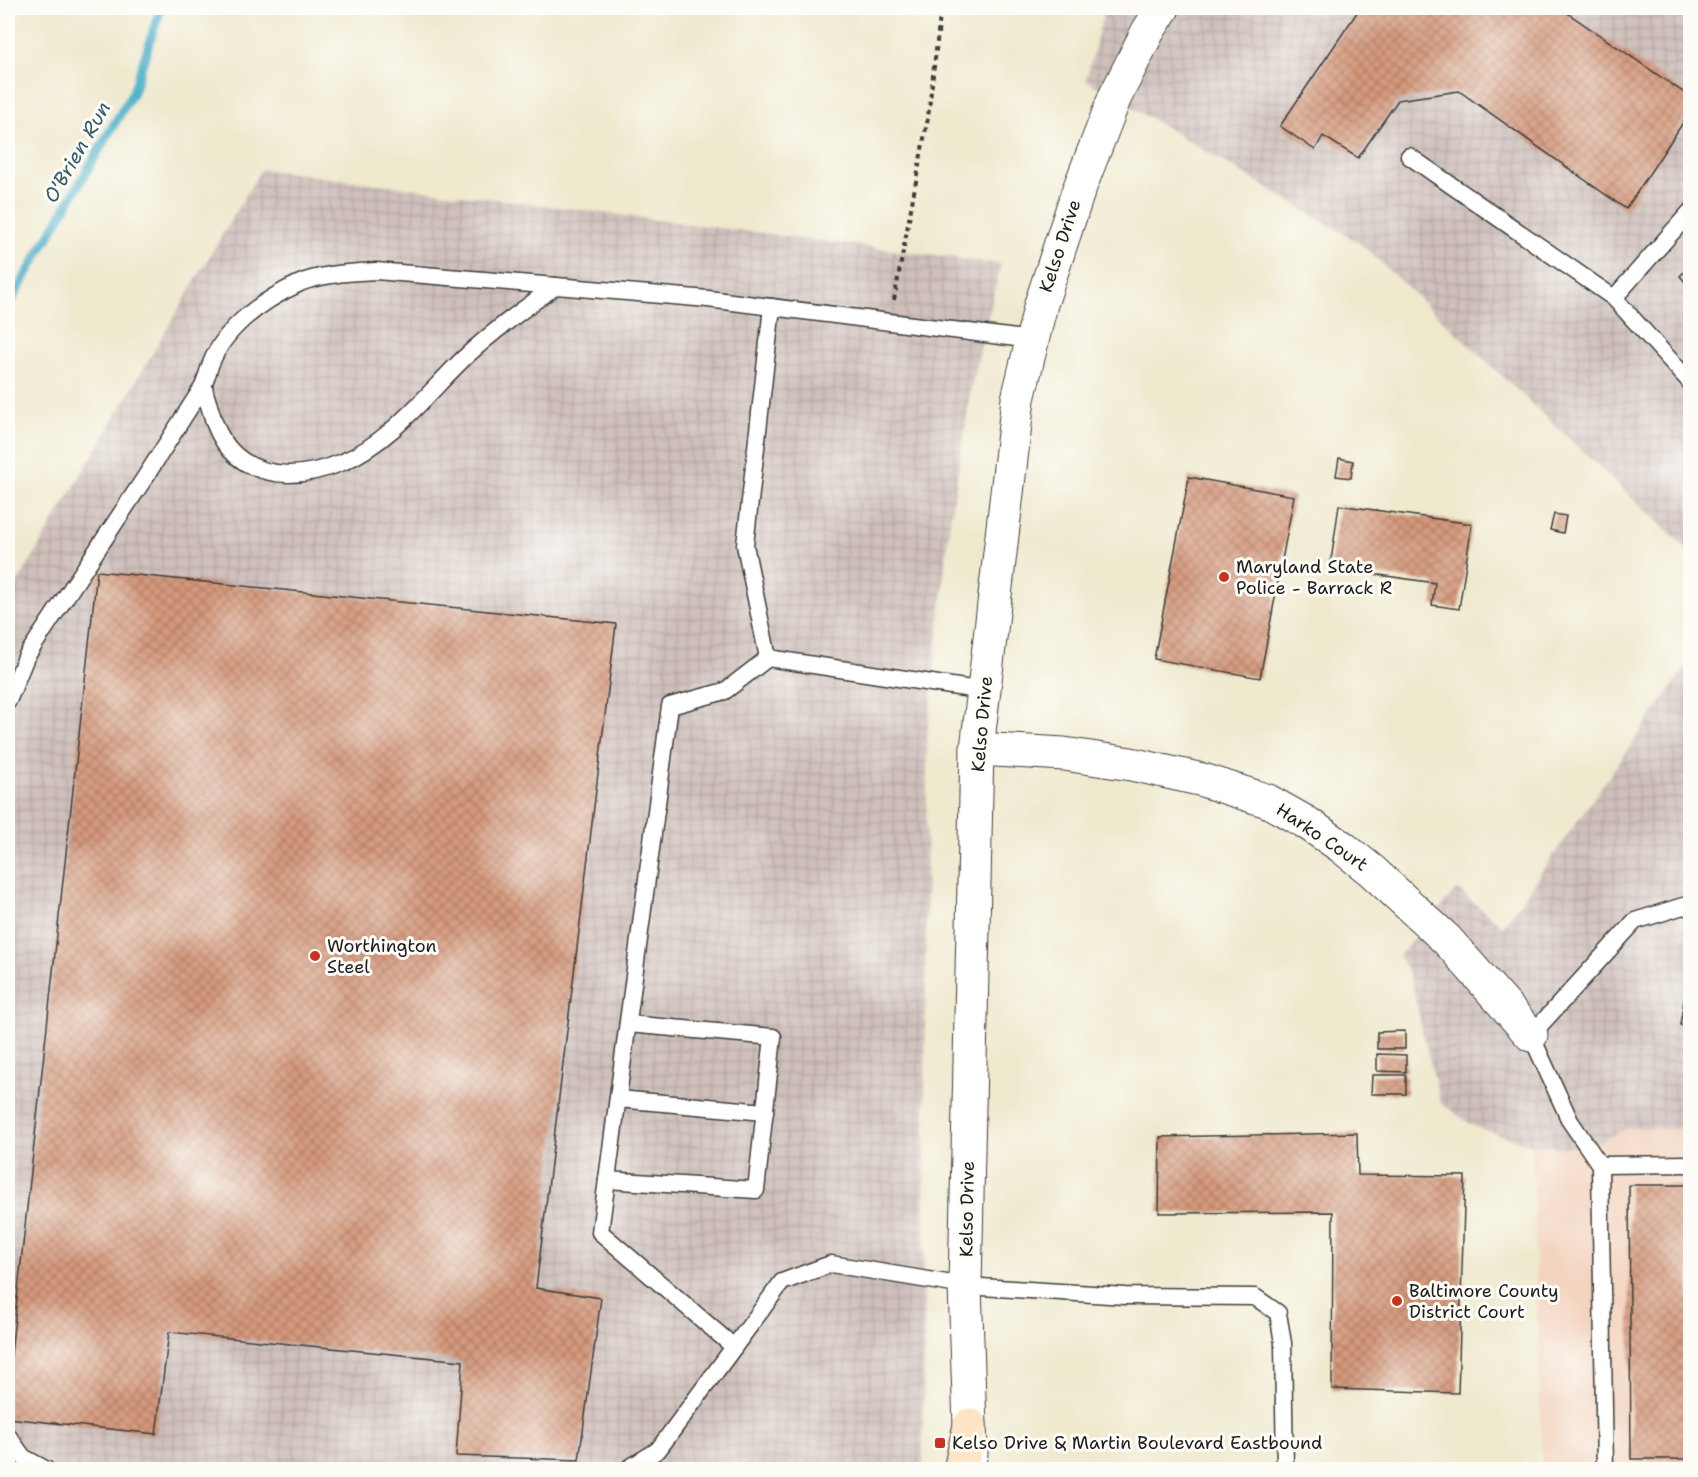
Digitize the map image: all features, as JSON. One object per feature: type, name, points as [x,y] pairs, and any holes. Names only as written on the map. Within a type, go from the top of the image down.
[{"type":"main road","points":[[960,1470],[970,1425]]},
{"type":"street","name":"Kelso Drive","points":[[972,1470],[965,1286],[977,749],[1018,399],[1041,304],[1078,192],[1115,98],[1163,8]]},
{"type":"street","name":"Harko Court","points":[[977,749],[1064,754],[1131,764],[1203,780],[1268,801],[1316,829],[1372,871],[1447,940],[1531,1035]]},
{"type":"lane","points":[[1409,156],[1614,298],[1690,382]]},
{"type":"lane","points":[[1614,298],[1690,212]]},
{"type":"lane","points":[[8,701],[26,657],[204,385],[212,357],[235,326],[264,303],[301,282],[345,272],[376,271],[708,299],[1032,340]]},
{"type":"lane","points":[[204,385],[214,422],[222,439],[235,455],[256,469],[281,474],[307,473],[341,463],[366,450],[392,430],[463,359],[501,325],[556,286]]},
{"type":"lane","points":[[768,658],[744,545],[772,307]]},
{"type":"lane","points":[[734,1347],[600,1232],[670,706],[725,691],[768,658],[984,691]]},
{"type":"lane","points":[[1605,1470],[1600,1165],[1570,1121],[1531,1035],[1635,921],[1683,906],[1690,908]]},
{"type":"lane","points":[[607,1180],[756,1191],[773,1037],[628,1024]]},
{"type":"lane","points":[[618,1099],[765,1112]]},
{"type":"lane","points":[[1600,1165],[1690,1164]]},
{"type":"lane","points":[[626,1470],[658,1450],[782,1282],[831,1264],[965,1286],[1125,1296],[1255,1297],[1278,1313],[1283,1343],[1285,1470]]},
{"type":"lane","points":[[8,1436],[23,1457],[47,1470]]},
{"type":"path","points":[[890,322],[928,117],[941,8]]},
{"type":"shaded area","points":[[1105,8],[1690,8],[1690,552],[1361,244],[1086,80]]},
{"type":"shaded area","points":[[261,169],[1001,264],[972,383],[950,521],[927,736],[923,1469],[8,1470],[8,599]]},
{"type":"shaded area","points":[[1690,661],[1690,1129],[1629,1128],[1588,1147],[1532,1145],[1475,1127],[1441,1103],[1411,979],[1399,956],[1457,889],[1503,927]]},
{"type":"shaded area","points":[[1629,1128],[1690,1129],[1690,1469],[1542,1469],[1532,1145],[1588,1147]]},
{"type":"building","points":[[1360,8],[1560,8],[1690,97],[1690,112],[1626,209],[1459,91],[1398,100],[1358,158],[1323,136],[1315,150],[1280,126]]},
{"type":"building","points":[[1690,266],[1690,288],[1680,276]]},
{"type":"building","points":[[1339,458],[1353,461],[1351,478],[1336,476]]},
{"type":"building","name":"Maryland State Police - Barrack R","points":[[1189,477],[1294,496],[1260,678],[1154,659]]},
{"type":"building","points":[[1339,505],[1472,524],[1459,609],[1432,605],[1435,583],[1330,568]]},
{"type":"building","points":[[1554,514],[1566,516],[1563,533],[1550,530]]},
{"type":"building","name":"Worthington Steel","points":[[97,571],[616,624],[536,1288],[601,1298],[579,1460],[456,1456],[463,1361],[169,1332],[156,1434],[8,1418],[8,1381]]},
{"type":"building","points":[[1690,970],[1690,1027],[1680,1025]]},
{"type":"building","points":[[1405,1031],[1405,1049],[1377,1049],[1377,1032]]},
{"type":"building","points":[[1377,1054],[1406,1055],[1406,1072],[1377,1071]]},
{"type":"building","points":[[1372,1075],[1406,1075],[1406,1094],[1371,1094]]},
{"type":"building","name":"Baltimore County District Court","points":[[1357,1133],[1358,1175],[1465,1176],[1458,1393],[1332,1389],[1333,1212],[1159,1213],[1160,1137]]},
{"type":"building","points":[[1629,1185],[1690,1185],[1690,1459],[1631,1459]]},
{"type":"waterway","name":"O'Brien Run","points":[[8,306],[133,92],[161,8]]},
{"type":"place","name":"Maryland State Police - Barrack R","points":[[1224,577]]},
{"type":"place","name":"Worthington Steel","points":[[315,956]]},
{"type":"place","name":"Baltimore County District Court","points":[[1397,1301]]},
{"type":"place","name":"Kelso Drive & Martin Boulevard Eastbound","points":[[940,1443]]}]
